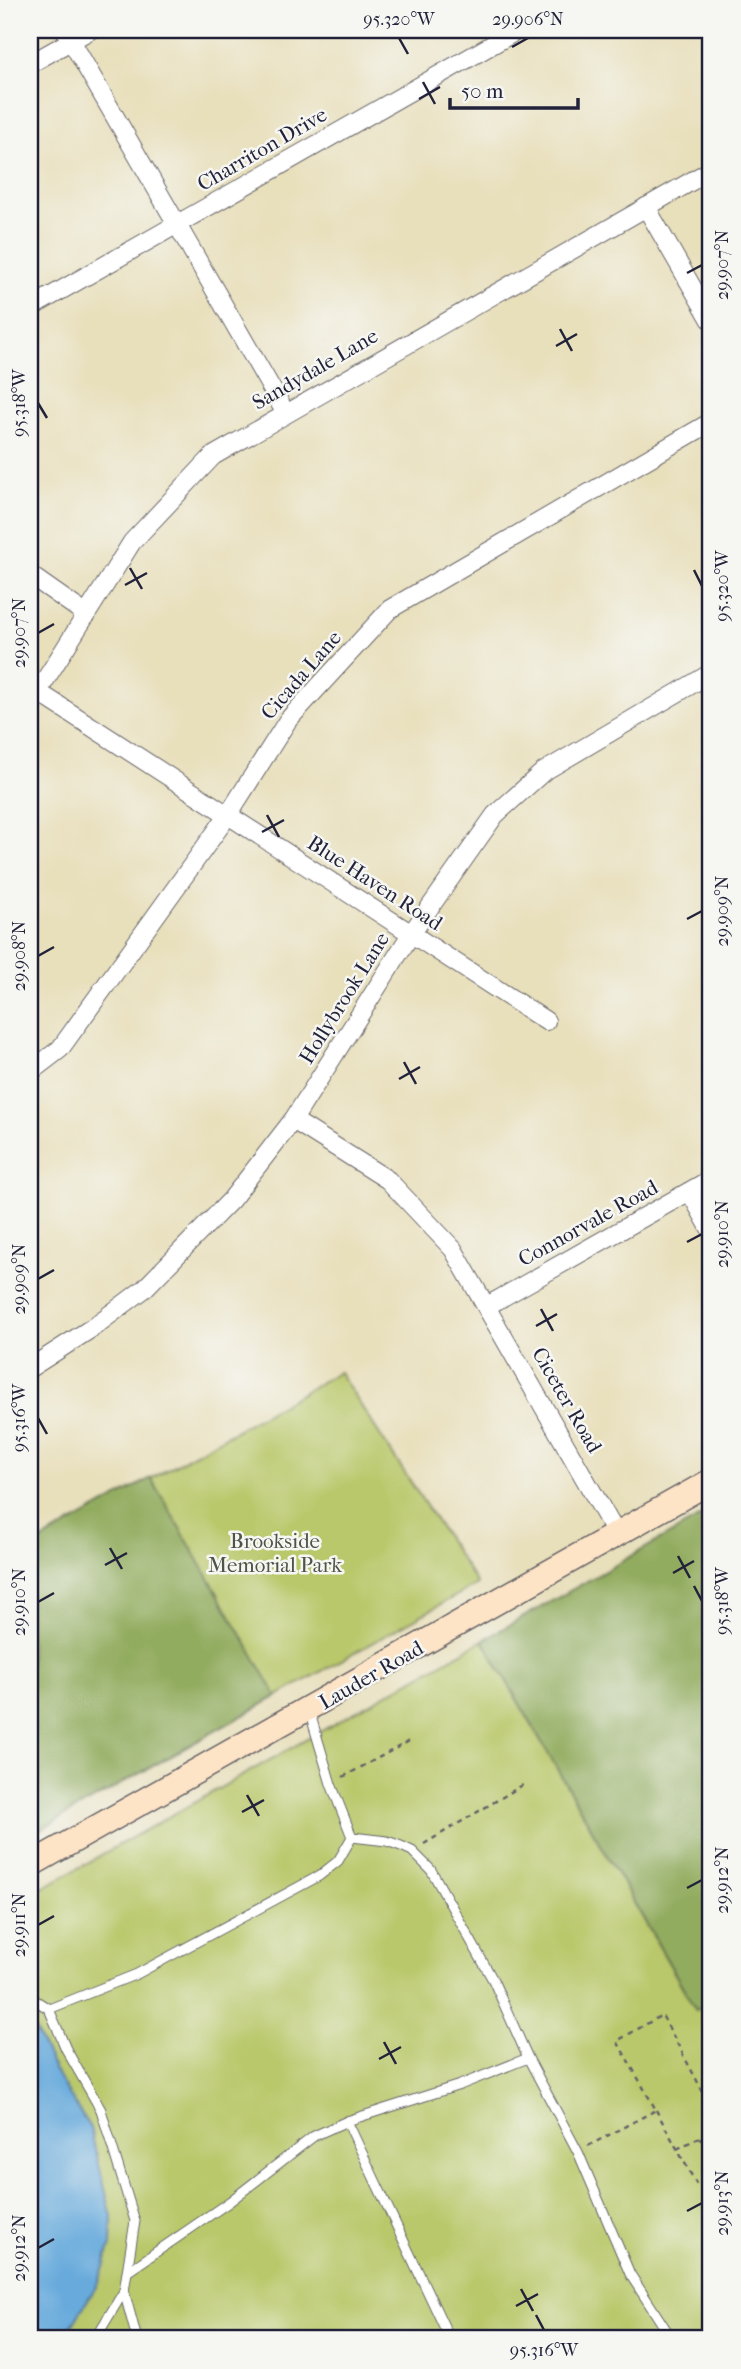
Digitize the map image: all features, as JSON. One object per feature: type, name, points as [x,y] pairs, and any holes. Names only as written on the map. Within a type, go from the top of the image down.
[{"type":"main road","name":"Lauder Road","points":[[30,1866],[711,1481]]},
{"type":"street","points":[[30,64],[68,35],[90,30]]},
{"type":"street","name":"Charriton Drive","points":[[30,308],[518,30]]},
{"type":"street","points":[[68,35],[285,412]]},
{"type":"street","name":"Sandydale Lane","points":[[34,698],[132,542],[213,456],[285,412],[711,170]]},
{"type":"street","points":[[646,207],[711,320]]},
{"type":"street","name":"Cicada Lane","points":[[30,1072],[60,1049],[228,815],[288,720],[390,609],[711,422]]},
{"type":"street","points":[[30,575],[87,615]]},
{"type":"street","name":"Hollybrook Lane","points":[[30,1368],[92,1328],[144,1289],[231,1200],[293,1120],[411,934],[495,815],[543,772],[711,673]]},
{"type":"street","name":"Blue Haven Road","points":[[34,698],[228,815],[545,1021]]},
{"type":"street","name":"Ciceter Road","points":[[293,1120],[388,1180],[453,1249],[617,1535]]},
{"type":"street","name":"Connorvale Road","points":[[487,1306],[711,1179]]},
{"type":"street","points":[[690,1192],[711,1230]]},
{"type":"lane","points":[[309,1710],[331,1784],[352,1837]]},
{"type":"lane","points":[[352,1837],[387,1841],[412,1851],[431,1870],[479,1956],[528,2058],[578,2152],[630,2274],[672,2339]]},
{"type":"lane","points":[[49,2009],[137,1974],[300,1888],[338,1861],[352,1837]]},
{"type":"lane","points":[[30,1997],[49,2009],[66,2049],[101,2110],[135,2221],[124,2291],[95,2339]]},
{"type":"lane","points":[[127,2272],[229,2202],[314,2136],[347,2121],[460,2085],[528,2058]]},
{"type":"lane","points":[[347,2121],[450,2339]]},
{"type":"lane","points":[[124,2291],[137,2339]]},
{"type":"path","points":[[331,1784],[413,1739]]},
{"type":"path","points":[[412,1851],[526,1783]]},
{"type":"path","points":[[699,2189],[617,2041],[662,2015],[711,2107]]},
{"type":"path","points":[[578,2152],[656,2110]]},
{"type":"path","points":[[677,2149],[711,2131]]},
{"type":"path","points":[[700,2137],[711,2157]]},
{"type":"green space","name":"Brookside Memorial Park","points":[[339,1372],[477,1584],[30,1835],[30,1547]]},
{"type":"green space","points":[[151,1478],[277,1696],[30,1835],[30,1547]]},
{"type":"green space","points":[[711,1511],[711,2001],[696,2010],[483,1640]]},
{"type":"green space","points":[[483,1640],[695,2009],[711,2001],[711,2339],[30,2339],[30,1895]]},
{"type":"water","points":[[30,2020],[58,2077],[90,2128],[112,2217],[111,2245],[99,2282],[63,2339],[30,2339]]}]
